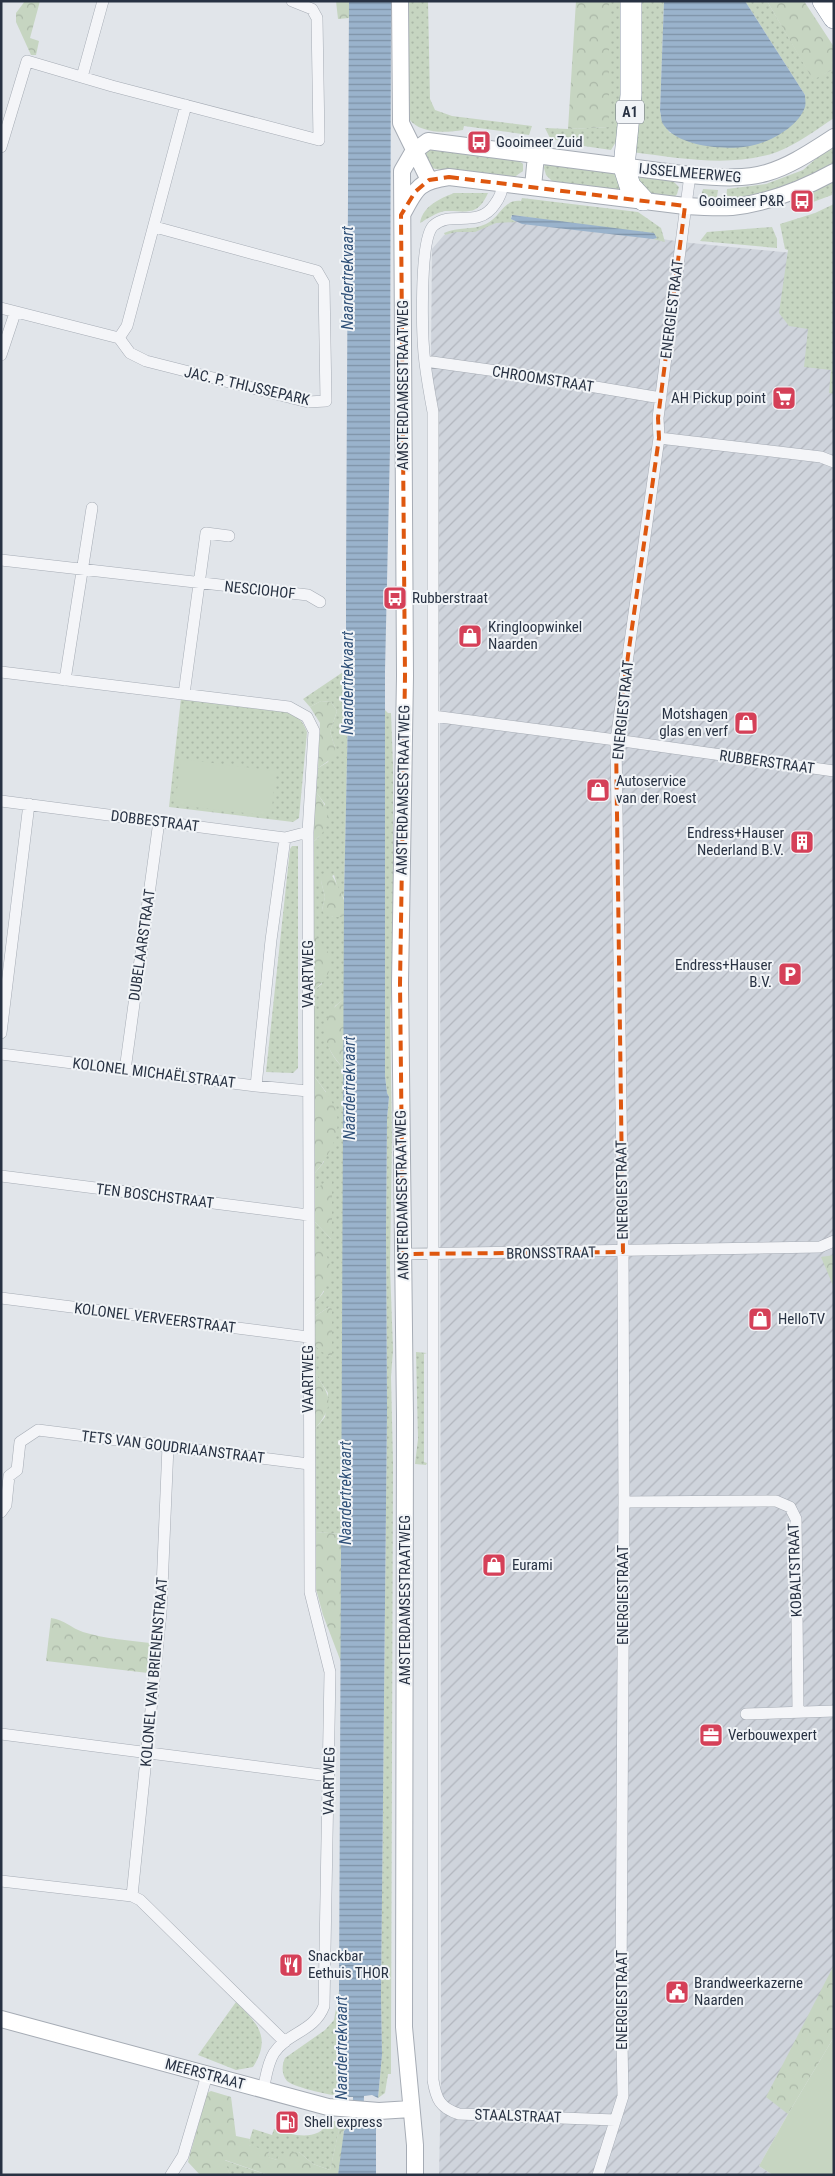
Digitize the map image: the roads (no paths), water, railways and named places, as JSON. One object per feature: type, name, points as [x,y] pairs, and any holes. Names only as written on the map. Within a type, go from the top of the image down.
[{"type":"highway","name":"A1","points":[[631,1],[631,96],[624,167],[630,186],[643,200]]},
{"type":"highway","points":[[823,1],[834,18]]},
{"type":"street","points":[[82,77],[103,1]]},
{"type":"street","points":[[400,1],[401,123],[414,152],[430,180],[415,192],[402,215]]},
{"type":"street","points":[[1,147],[27,61],[319,140],[317,18],[312,9],[299,2]]},
{"type":"street","points":[[1,308],[119,338],[127,326],[186,105]]},
{"type":"street","name":"IJSSELMEERWEG","points":[[414,152],[428,141],[723,179],[761,176],[789,166],[834,137]]},
{"type":"street","points":[[402,215],[402,170],[414,152]]},
{"type":"street","points":[[533,187],[536,155]]},
{"type":"street","name":"IJSSELMEERWEG","points":[[430,180],[449,177],[685,206],[731,207],[762,201],[815,182],[834,172]]},
{"type":"street","name":"ENERGIESTRAAT","points":[[598,2175],[623,2096],[621,1989],[624,1502],[623,1252],[616,740],[659,438],[658,418],[690,175]]},
{"type":"street","name":"AMSTERDAMSESTRAATWEG","points":[[434,2089],[433,412],[425,362],[423,261],[428,235],[433,226],[443,220],[472,219],[489,212],[502,192],[502,183]]},
{"type":"street","name":"AMSTERDAMSESTRAATWEG","points":[[402,215],[405,669],[400,984],[405,1416],[404,2027],[415,2145],[415,2175]]},
{"type":"street","name":"JAC. P. THIJSSEPARK","points":[[119,338],[130,353],[146,361],[308,402],[326,401],[324,284],[317,271],[155,226]]},
{"type":"street","points":[[1,355],[15,313]]},
{"type":"street","name":"CHROOMSTRAAT","points":[[425,362],[518,374],[661,398]]},
{"type":"street","points":[[659,438],[820,457],[834,462]]},
{"type":"street","points":[[65,680],[92,508]]},
{"type":"street","points":[[1,672],[184,694],[206,533],[229,536]]},
{"type":"street","name":"NESCIOHOF","points":[[1,560],[308,595],[320,602]]},
{"type":"street","name":"VAARTWEG","points":[[184,694],[290,707],[307,717],[314,731],[308,832],[308,1464],[310,1592],[330,1672],[324,2006],[321,2015],[314,2023],[285,2042]]},
{"type":"street","name":"RUBBERSTRAAT","points":[[433,716],[834,771]]},
{"type":"street","name":"DOBBESTRAAT","points":[[1,801],[285,838],[308,832]]},
{"type":"street","points":[[1,1033],[29,804]]},
{"type":"street","name":"DUBELAARSTRAAT","points":[[125,1070],[159,821]]},
{"type":"street","points":[[256,1086],[271,940],[285,838]]},
{"type":"street","name":"KOLONEL MICHAËLSTRAAT","points":[[1,1054],[256,1086],[308,1090]]},
{"type":"street","name":"TEN BOSCHSTRAAT","points":[[1,1176],[308,1215]]},
{"type":"street","name":"BRONSSTRAAT","points":[[403,1254],[623,1252],[820,1247],[834,1241]]},
{"type":"street","name":"KOLONEL VERVEERSTRAAT","points":[[1,1298],[308,1337]]},
{"type":"street","name":"TETS VAN GOUDRIAANSTRAAT","points":[[1,1512],[6,1505],[9,1476],[17,1470],[20,1442],[38,1430],[308,1464]]},
{"type":"street","name":"KOLONEL VAN BRIENENSTRAAT","points":[[132,1896],[161,1612],[168,1446]]},
{"type":"street","name":"KOBALTSTRAAT","points":[[624,1502],[776,1501],[790,1507],[796,1519],[798,1710]]},
{"type":"street","points":[[746,1714],[798,1710],[834,1710]]},
{"type":"street","points":[[1,1734],[329,1776]]},
{"type":"street","points":[[1,1881],[132,1896],[140,1900],[285,2042],[272,2058],[263,2090]]},
{"type":"street","name":"MEERSTRAAT","points":[[1,2019],[340,2109],[411,2110]]},
{"type":"street","points":[[171,2175],[183,2156],[207,2075]]},
{"type":"street","name":"STAALSTRAAT","points":[[434,2089],[439,2102],[447,2110],[459,2114],[615,2120]]},
{"type":"water","name":"Naardertrekvaart","points":[[349,1],[391,1],[390,449],[385,671],[385,1076],[389,1097],[387,1118],[386,1232],[387,1409],[382,2055],[378,2098],[372,2095],[364,2096],[363,2124],[376,2122],[376,2175],[338,2175],[344,2131],[352,2121],[353,2097],[345,2097],[339,1991],[344,898],[348,713],[350,705],[346,670]]},
{"type":"water","points":[[664,1],[745,1],[805,95],[805,107],[798,120],[772,139],[758,144],[735,148],[706,146],[679,138],[669,131],[662,122],[660,111]]},
{"type":"water","points":[[512,215],[654,233],[657,238],[522,224],[511,219]]},
{"type":"place","name":"Gooimeer Zuid","points":[[479,142]]},
{"type":"place","name":"Gooimeer P&R","points":[[802,201]]},
{"type":"place","name":"AH Pickup point","points":[[784,398]]},
{"type":"place","name":"Rubberstraat","points":[[395,598]]},
{"type":"place","name":"Kringloopwinkel Naarden","points":[[470,636]]},
{"type":"place","name":"Motshagen glas en verf","points":[[746,723]]},
{"type":"place","name":"Autoservice van der Roest","points":[[598,790]]},
{"type":"place","name":"Endress+Hauser Nederland B.V.","points":[[802,842]]},
{"type":"place","name":"Endress+Hauser B.V.","points":[[790,974]]},
{"type":"place","name":"HelloTV","points":[[760,1319]]},
{"type":"place","name":"Eurami","points":[[494,1565]]},
{"type":"place","name":"Verbouwexpert","points":[[711,1735]]},
{"type":"place","name":"Snackbar Eethuis THOR","points":[[291,1965]]},
{"type":"place","name":"Brandweerkazerne Naarden","points":[[677,1992]]},
{"type":"place","name":"Shell express","points":[[287,2122]]}]
